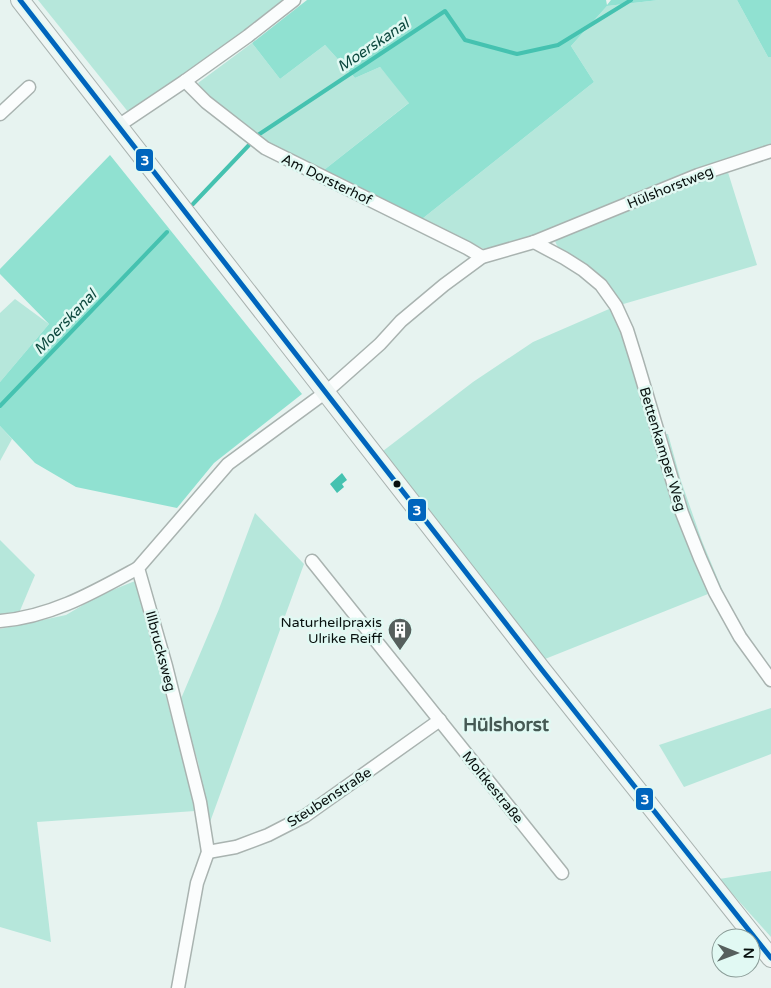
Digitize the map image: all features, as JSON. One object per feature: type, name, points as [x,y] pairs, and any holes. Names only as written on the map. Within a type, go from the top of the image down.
[{"type":"main road","points":[[20,0],[536,662],[771,958]]},
{"type":"street","points":[[118,126],[248,36],[294,0]]},
{"type":"street","name":"Am Dorsterhof","points":[[185,81],[206,102],[265,148],[468,248],[482,257]]},
{"type":"street","points":[[0,114],[29,87]]},
{"type":"street","name":"Hülshorstweg","points":[[326,392],[380,344],[401,321],[444,285],[482,257],[534,242],[698,175],[771,151]]},
{"type":"street","name":"Bettenkamper Weg","points":[[534,242],[583,270],[601,285],[616,306],[627,330],[682,513],[700,558],[715,592],[740,637],[771,680]]},
{"type":"street","points":[[0,621],[17,620],[62,607],[80,600],[138,568],[228,464],[326,392]]},
{"type":"street","name":"Moltkestraße","points":[[312,561],[562,873]]},
{"type":"street","name":"Illbrucksweg","points":[[138,568],[166,666],[200,802],[208,852],[197,883],[178,988]]},
{"type":"street","name":"Steubenstraße","points":[[208,852],[236,847],[268,835],[305,816],[440,720]]},
{"type":"shaded area","points":[[38,0],[287,0],[129,113]]},
{"type":"shaded area","points":[[307,0],[606,0],[607,5],[611,0],[659,0],[607,6],[571,46],[594,82],[422,219],[324,170],[409,103],[380,67],[355,78],[325,45],[280,79],[252,43]]},
{"type":"shaded area","points":[[659,0],[737,0],[768,57],[771,57],[771,151],[726,166],[757,265],[620,305],[696,560],[708,594],[545,659],[383,451],[473,382],[533,342],[616,306],[577,262],[557,245],[555,240],[604,214],[542,238],[528,237],[503,246],[484,249],[422,219],[594,82],[571,46],[607,6]]},
{"type":"shaded area","points":[[737,0],[771,0],[771,57],[768,57]]},
{"type":"shaded area","points":[[252,43],[280,79],[325,45],[355,78],[380,67],[410,102],[324,170],[268,144],[211,101],[198,83]]},
{"type":"shaded area","points":[[110,155],[302,394],[214,463],[177,508],[76,487],[35,463],[0,426],[0,382],[49,324],[0,274],[0,269]]},
{"type":"shaded area","points":[[15,299],[49,324],[0,382],[0,313]]},
{"type":"shaded area","points":[[0,426],[12,439],[0,461]]},
{"type":"shaded area","points":[[663,434],[668,434],[681,481],[702,541],[724,594],[721,595],[699,543]]},
{"type":"shaded area","points":[[342,473],[347,480],[342,484],[344,487],[337,493],[330,484]]},
{"type":"shaded area","points":[[255,513],[304,564],[210,822],[198,762],[180,701],[219,609]]},
{"type":"shaded area","points":[[0,540],[35,575],[19,613],[0,616]]},
{"type":"shaded area","points":[[135,581],[195,811],[37,822],[51,942],[0,927],[0,629],[66,615],[100,595]]},
{"type":"shaded area","points":[[771,708],[771,754],[684,787],[659,745]]},
{"type":"shaded area","points":[[771,871],[771,937],[719,879]]},
{"type":"waterway","name":"Moerskanal","points":[[258,135],[445,11],[465,40],[517,54],[558,45],[631,0]]},
{"type":"waterway","name":"Moerskanal","points":[[193,204],[249,145]]},
{"type":"waterway","name":"Moerskanal","points":[[0,406],[167,232]]},
{"type":"transit line","name":"3","points":[[20,0],[542,670],[771,958]]},
{"type":"place","name":"Naturheilpraxis Ulrike Reiff","points":[[400,651]]},
{"type":"district","name":"Hülshorst","points":[[506,724]]}]
